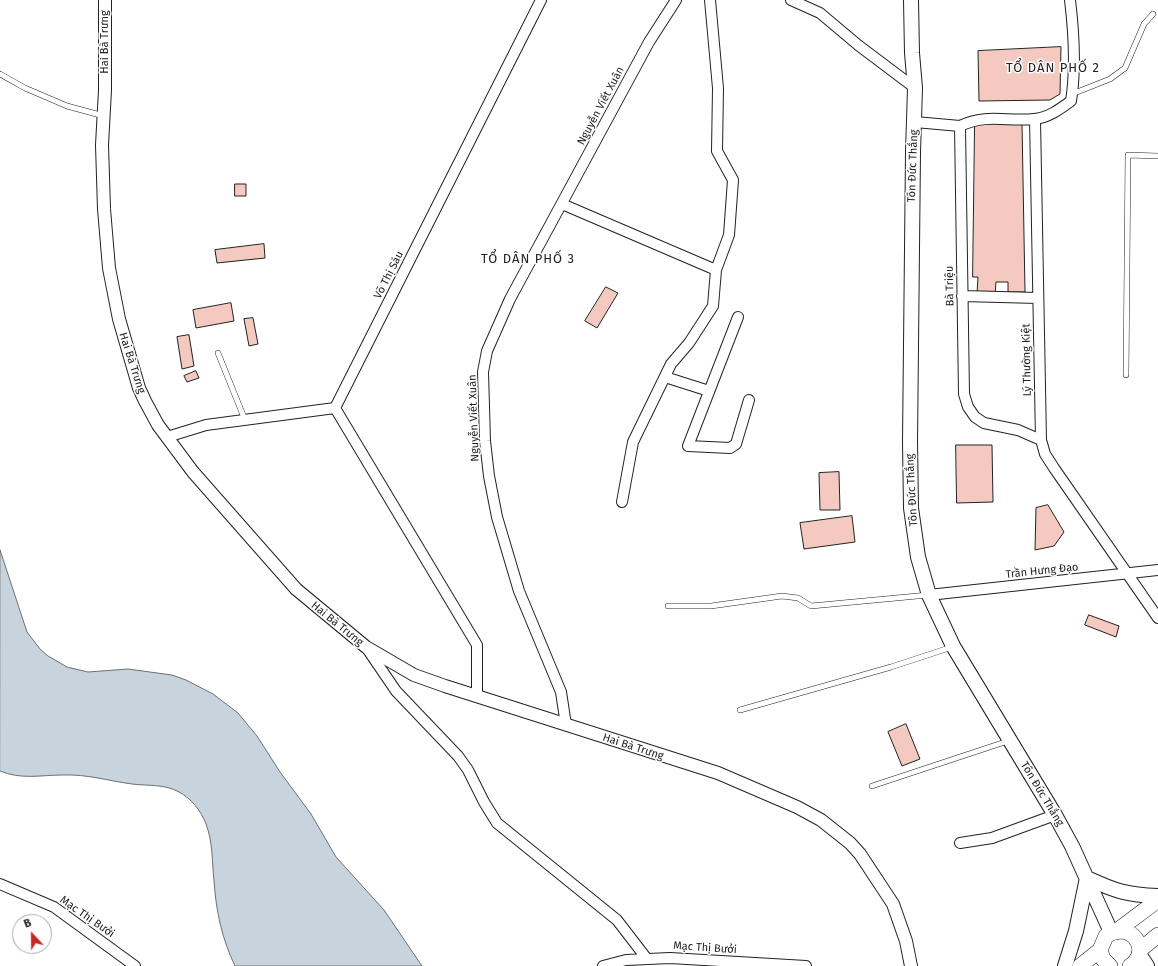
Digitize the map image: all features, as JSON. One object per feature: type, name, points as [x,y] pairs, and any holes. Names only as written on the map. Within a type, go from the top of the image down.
[{"type":"main road","name":"Tôn Đức Thắng","points":[[911,0],[912,53],[916,88],[912,167],[911,508],[918,557],[929,595],[953,646],[1055,815],[1114,931]]},
{"type":"main road","points":[[1065,966],[1078,925],[1087,878],[1115,891],[1139,895],[1158,896]]},
{"type":"main road","points":[[1080,966],[1100,950],[1103,941],[1114,931],[1158,900]]},
{"type":"main road","points":[[1114,931],[1130,933],[1134,937],[1139,959]]},
{"type":"main road","points":[[1139,959],[1158,936]]},
{"type":"main road","points":[[1100,950],[1103,959],[1110,966]]},
{"type":"street","name":"Hai Bà Trưng","points":[[105,0],[104,116],[102,145],[104,208],[112,292],[139,388],[158,425],[193,472],[296,589],[366,647],[414,674],[566,725],[718,773],[797,806],[821,820],[850,843],[890,899],[906,941],[911,966]]},
{"type":"street","name":"Võ Thị Sáu","points":[[335,408],[541,0]]},
{"type":"street","name":"Nguyễn Viết Xuân","points":[[566,725],[561,692],[519,591],[497,517],[489,476],[483,399],[483,372],[487,351],[510,299],[649,42],[676,0]]},
{"type":"street","points":[[622,502],[633,442],[671,364],[689,343],[714,306],[716,270],[729,235],[733,180],[717,151],[718,88],[710,0]]},
{"type":"street","points":[[791,0],[820,13],[858,45],[916,88]]},
{"type":"street","points":[[915,122],[960,126],[972,120],[990,117],[1035,119],[1060,110],[1070,101],[1072,94],[1072,22],[1070,0]]},
{"type":"street","name":"Lý Thường Kiệt","points":[[1035,119],[1041,440],[1045,454],[1054,468],[1158,618]]},
{"type":"street","name":"Bà Triệu","points":[[960,126],[964,394],[968,407],[975,417],[984,423],[1018,430],[1041,440]]},
{"type":"street","points":[[562,204],[716,270]]},
{"type":"street","points":[[962,296],[1038,298]]},
{"type":"street","points":[[738,317],[688,446],[730,448],[736,444],[748,400]]},
{"type":"street","points":[[665,377],[709,391]]},
{"type":"street","points":[[167,437],[206,425],[246,421],[335,408],[477,645],[477,696]]},
{"type":"street","name":"Trần Hưng Đạo","points":[[929,595],[1158,570]]},
{"type":"street","points":[[366,647],[396,691],[458,756],[468,770],[487,808],[497,823],[617,920],[647,959]]},
{"type":"street","points":[[960,843],[992,838],[1055,815]]},
{"type":"street","name":"Mạc Thị Bưởi","points":[[0,884],[54,907],[135,966]]},
{"type":"street","name":"Mạc Thị Bưởi","points":[[603,966],[626,960],[670,958],[806,966]]},
{"type":"lane","points":[[1072,94],[1110,79],[1125,68],[1144,24],[1153,14]]},
{"type":"lane","points":[[0,74],[25,88],[67,106],[104,116]]},
{"type":"lane","points":[[1126,376],[1128,155],[1158,156]]},
{"type":"lane","points":[[218,353],[246,421]]},
{"type":"lane","points":[[668,606],[711,606],[782,596],[798,598],[811,606],[929,595]]},
{"type":"lane","points":[[740,710],[891,667],[953,646]]},
{"type":"lane","points":[[872,786],[1010,740]]},
{"type":"shaded area","points":[[0,550],[27,632],[40,649],[48,656],[67,667],[88,672],[128,669],[172,675],[186,680],[213,694],[238,713],[257,736],[280,772],[311,814],[336,857],[384,910],[422,966],[235,966],[223,935],[218,914],[211,845],[208,831],[202,814],[188,798],[174,789],[162,786],[132,784],[72,775],[23,776],[8,774],[0,771]]},
{"type":"building","points":[[1061,47],[1060,94],[1050,100],[979,101],[978,51]]},
{"type":"building","points":[[975,122],[1022,123],[1025,292],[1008,292],[1008,282],[996,282],[995,295],[977,294],[978,277],[973,277]]},
{"type":"building","points":[[235,184],[246,184],[246,196],[235,196]]},
{"type":"building","points":[[264,244],[265,258],[217,263],[215,250]]},
{"type":"building","points":[[606,287],[618,293],[597,328],[585,321]]},
{"type":"building","points":[[231,303],[234,321],[196,328],[193,310]]},
{"type":"building","points":[[253,318],[258,344],[249,346],[244,319]]},
{"type":"building","points":[[189,335],[194,366],[182,369],[177,337]]},
{"type":"building","points":[[196,371],[199,378],[187,382],[184,376]]},
{"type":"building","points":[[956,445],[992,445],[993,502],[957,503]]},
{"type":"building","points":[[839,472],[840,510],[820,510],[819,473]]},
{"type":"building","points":[[1048,505],[1064,532],[1054,546],[1035,550],[1036,508]]},
{"type":"building","points":[[852,516],[855,542],[804,549],[800,523]]},
{"type":"building","points":[[1089,615],[1119,626],[1116,637],[1085,625]]},
{"type":"building","points":[[906,724],[920,759],[902,766],[888,732]]},
{"type":"district","name":"TỔ DÂN PHỐ 2","points":[[1053,68]]},
{"type":"district","name":"TỔ DÂN PHỐ 3","points":[[528,259]]}]
